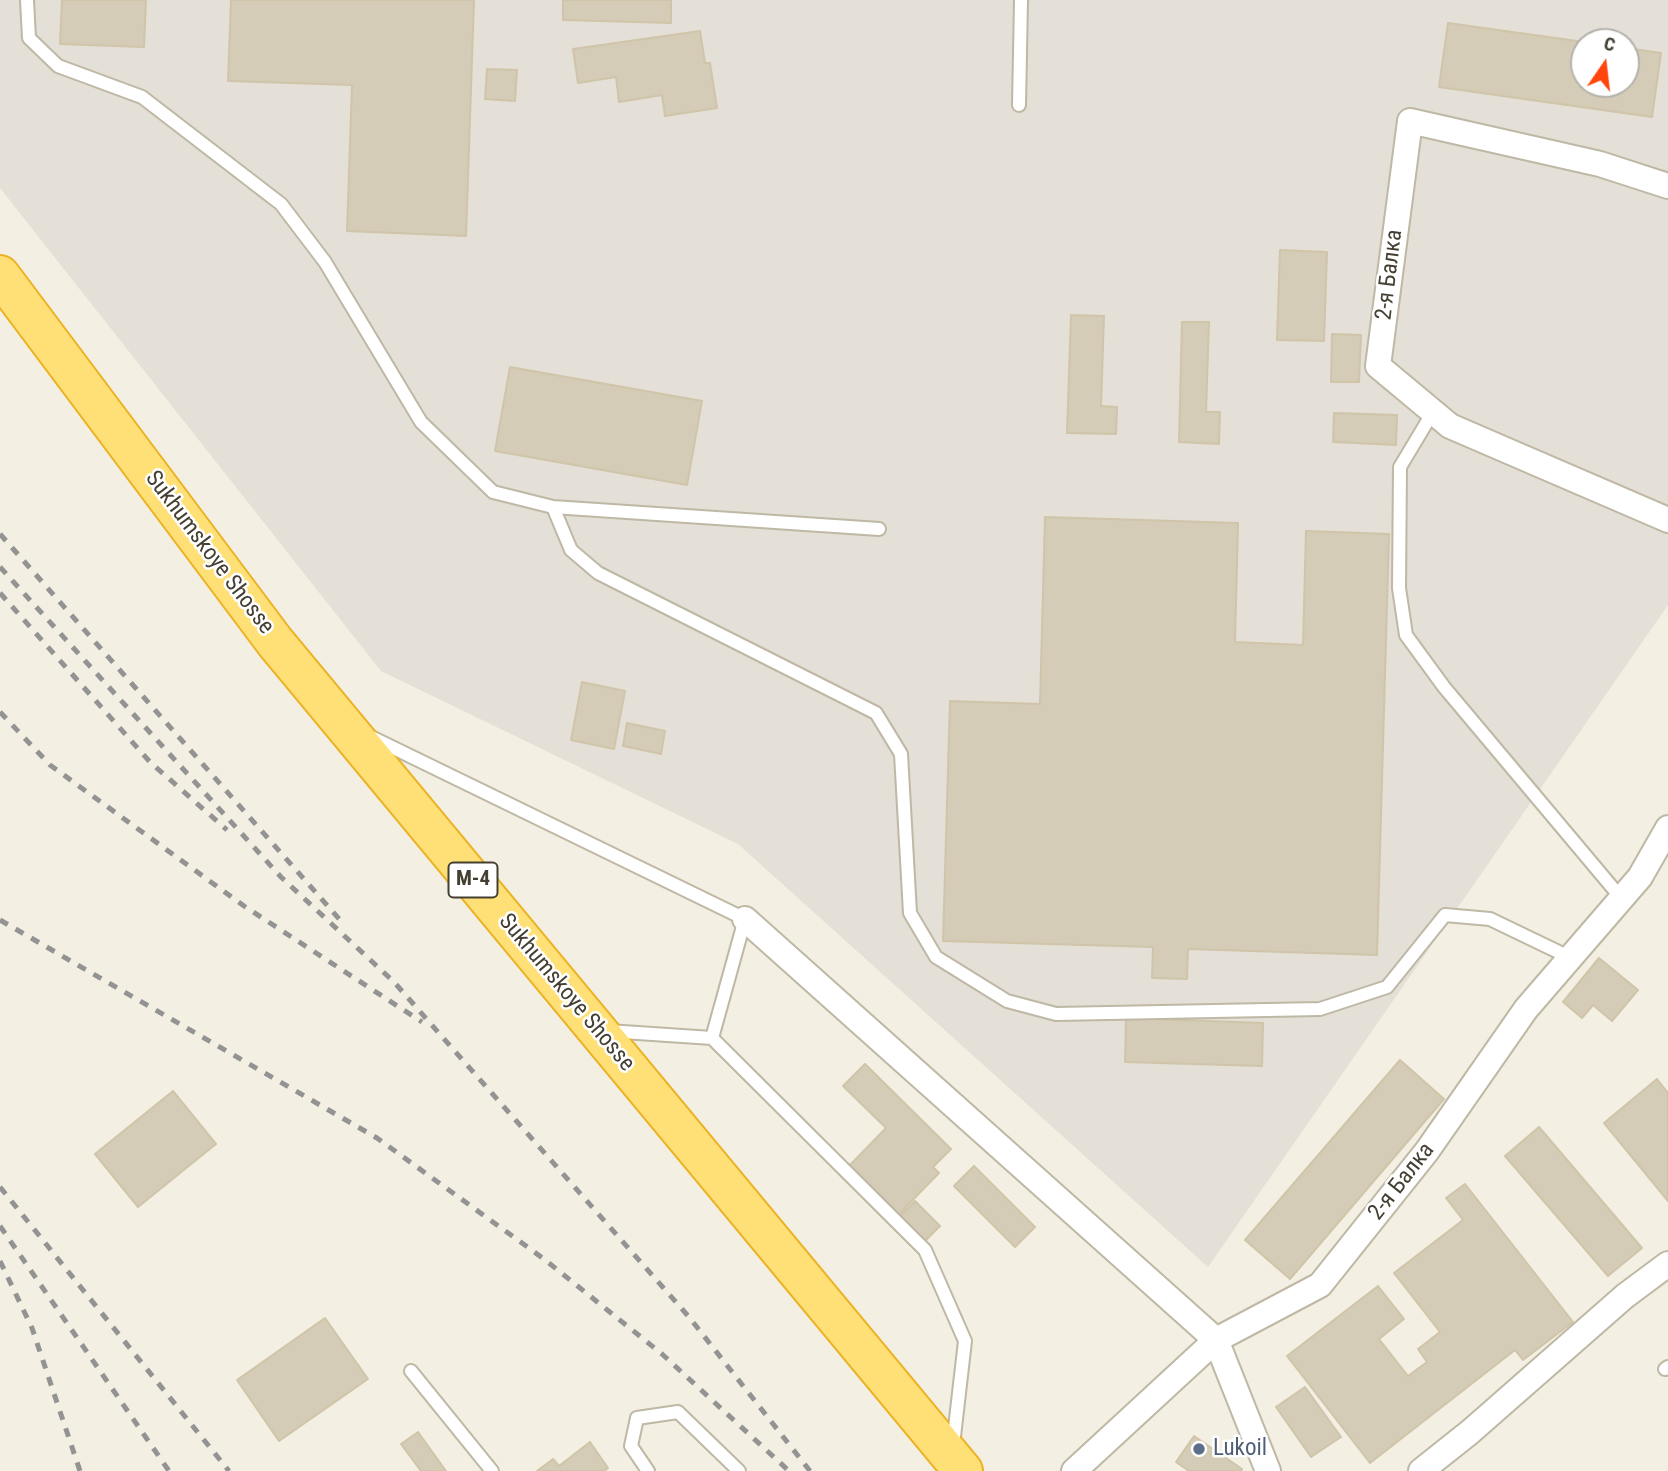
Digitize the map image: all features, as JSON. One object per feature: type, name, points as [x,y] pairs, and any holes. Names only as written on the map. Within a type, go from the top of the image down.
[{"type":"highway","name":"Sukhumskoye Shosse","points":[[0,275],[275,642],[957,1464]]},
{"type":"street","name":"2-я Балка","points":[[1668,186],[1600,164],[1410,121],[1378,366],[1450,426],[1668,520]]},
{"type":"street","name":"2-я Балка","points":[[1074,1471],[1216,1340],[1320,1285],[1427,1151],[1526,1009],[1640,877],[1668,828]]},
{"type":"street","points":[[745,919],[1216,1340],[1268,1471]]},
{"type":"street","points":[[1421,1471],[1480,1424],[1625,1296],[1668,1264]]},
{"type":"lane","points":[[27,0],[29,38],[58,66],[142,97],[281,204],[325,262],[421,422],[494,492],[553,507],[879,529]]},
{"type":"lane","points":[[1018,105],[1021,0]]},
{"type":"lane","points":[[1433,412],[1400,467],[1399,588],[1406,635],[1444,687],[1622,898]]},
{"type":"lane","points":[[553,507],[572,550],[598,572],[876,713],[901,754],[910,913],[936,957],[1007,1001],[1056,1014],[1320,1009],[1387,986],[1445,915],[1490,919],[1571,958]]},
{"type":"lane","points":[[343,724],[745,919],[712,1038]]},
{"type":"lane","points":[[597,1030],[712,1038],[925,1250],[965,1341],[957,1464]]},
{"type":"lane","points":[[411,1371],[492,1471]]},
{"type":"lane","points":[[648,1471],[631,1446],[637,1418],[678,1412],[739,1471]]},
{"type":"shaded area","points":[[0,0],[1668,0],[1668,605],[1208,1267],[738,844],[381,671],[0,188]]},
{"type":"building","points":[[62,0],[146,0],[144,47],[60,44]]},
{"type":"building","points":[[231,0],[474,0],[466,236],[347,231],[352,85],[228,81]]},
{"type":"building","points":[[563,0],[671,0],[671,23],[563,20]]},
{"type":"building","points":[[1448,23],[1570,40],[1570,98],[1640,98],[1640,50],[1661,53],[1652,117],[1439,87]]},
{"type":"building","points":[[700,31],[705,63],[710,63],[717,108],[665,116],[662,95],[619,102],[616,77],[578,83],[573,49]]},
{"type":"building","points":[[487,69],[517,70],[515,101],[485,99]]},
{"type":"building","points":[[1280,250],[1327,252],[1324,341],[1277,340]]},
{"type":"building","points":[[1071,315],[1104,316],[1101,406],[1117,407],[1116,434],[1067,433]]},
{"type":"building","points":[[1182,322],[1209,322],[1206,412],[1220,412],[1219,444],[1179,442]]},
{"type":"building","points":[[1332,334],[1361,335],[1359,382],[1331,382]]},
{"type":"building","points":[[510,367],[702,401],[687,485],[495,451]]},
{"type":"building","points":[[1334,413],[1397,415],[1396,445],[1333,442]]},
{"type":"building","points":[[1045,517],[1238,523],[1235,642],[1303,645],[1306,531],[1389,534],[1377,955],[1188,949],[1187,979],[1152,978],[1153,947],[943,941],[950,701],[1040,704]]},
{"type":"building","points":[[582,682],[625,691],[614,749],[571,740]]},
{"type":"building","points":[[627,723],[665,731],[661,754],[623,746]]},
{"type":"building","points":[[1599,958],[1638,990],[1612,1021],[1593,1005],[1582,1018],[1563,1002]]},
{"type":"building","points":[[1126,1018],[1263,1023],[1262,1066],[1125,1062]]},
{"type":"building","points":[[1400,1060],[1444,1099],[1290,1279],[1245,1240]]},
{"type":"building","points":[[865,1064],[951,1149],[933,1167],[939,1173],[899,1214],[849,1166],[886,1128],[843,1086]]},
{"type":"building","points":[[1657,1079],[1668,1093],[1668,1201],[1604,1123]]},
{"type":"building","points":[[173,1091],[216,1144],[138,1207],[95,1154]]},
{"type":"building","points":[[1539,1127],[1642,1248],[1608,1276],[1505,1156]]},
{"type":"building","points":[[974,1166],[1035,1227],[1015,1247],[954,1186]]},
{"type":"building","points":[[1465,1184],[1573,1322],[1523,1360],[1515,1350],[1370,1463],[1287,1356],[1378,1286],[1404,1319],[1379,1339],[1408,1376],[1427,1362],[1418,1349],[1440,1332],[1394,1273],[1463,1220],[1446,1198]]},
{"type":"building","points":[[915,1201],[940,1226],[925,1241],[899,1217]]},
{"type":"building","points":[[325,1318],[368,1379],[279,1441],[237,1380]]},
{"type":"building","points":[[1305,1387],[1341,1437],[1311,1457],[1276,1407]]},
{"type":"building","points":[[418,1432],[446,1471],[421,1471],[401,1444]]},
{"type":"building","name":"Lukoil","points":[[1194,1436],[1242,1469],[1241,1471],[1189,1471],[1176,1462]]},
{"type":"building","points":[[590,1442],[608,1468],[604,1471],[537,1471],[553,1459],[559,1466]]},
{"type":"railway","points":[[0,534],[340,920]]},
{"type":"railway","points":[[0,567],[281,877],[394,982],[689,1317],[810,1471]]},
{"type":"railway","points":[[0,593],[150,762],[227,830]]},
{"type":"railway","points":[[0,712],[50,765],[244,906],[422,1022]]},
{"type":"railway","points":[[0,920],[377,1138],[544,1259],[662,1354],[789,1471]]},
{"type":"railway","points":[[0,1187],[229,1471]]},
{"type":"railway","points":[[0,1226],[169,1471]]},
{"type":"railway","points":[[0,1261],[32,1328],[80,1471]]},
{"type":"place","name":"Lukoil","points":[[1199,1449]]}]
